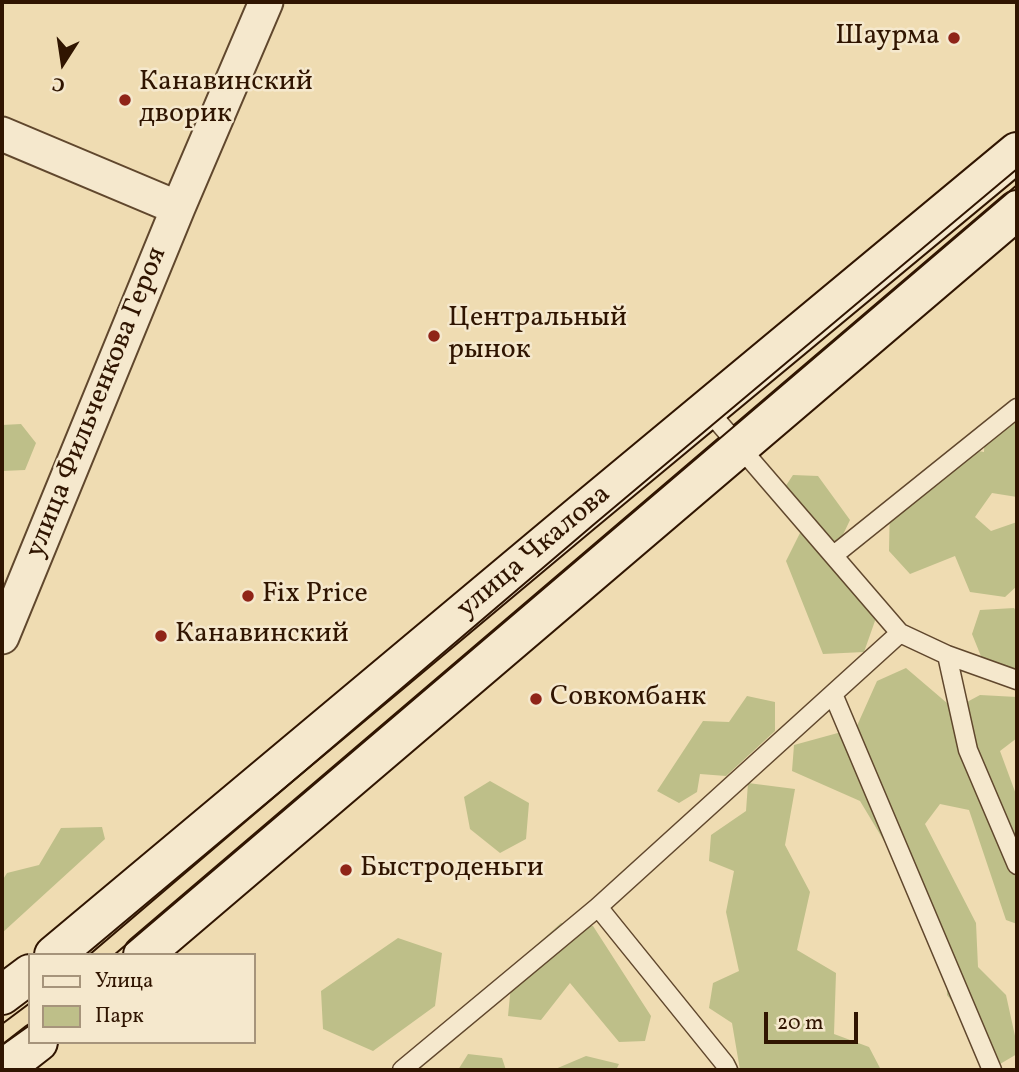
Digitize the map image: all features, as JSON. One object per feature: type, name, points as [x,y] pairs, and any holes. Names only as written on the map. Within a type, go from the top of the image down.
[{"type":"main road","name":"улица Чкалова","points":[[56,953],[707,409],[1016,155]]},
{"type":"main road","name":"улица Чкалова","points":[[145,953],[1017,210]]},
{"type":"main road","points":[[2,995],[28,976]]},
{"type":"main road","points":[[2,1070],[35,1044]]},
{"type":"street","name":"улица Фильченкова Героя","points":[[2,637],[178,208],[266,2]]},
{"type":"street","points":[[2,134],[178,208]]},
{"type":"lane","points":[[834,555],[1017,408]]},
{"type":"lane","points":[[707,409],[900,633],[947,655],[1017,680]]},
{"type":"lane","points":[[402,1070],[598,907],[900,633]]},
{"type":"lane","points":[[947,655],[968,750],[1017,864]]},
{"type":"lane","points":[[833,694],[992,1070]]},
{"type":"lane","points":[[598,907],[728,1070]]},
{"type":"green space","points":[[1001,410],[1017,413],[1017,497],[992,493],[975,517],[991,531],[1017,522],[1017,586],[1005,597],[970,592],[955,556],[910,574],[889,551],[890,500],[955,447],[984,452],[985,421]]},
{"type":"green space","points":[[21,424],[36,443],[25,470],[2,471],[2,425]]},
{"type":"green space","points":[[793,475],[818,476],[850,520],[831,560],[876,618],[864,652],[823,654],[786,561],[808,517],[783,490]]},
{"type":"green space","points":[[1014,608],[1017,612],[1017,679],[991,681],[972,634],[980,610]]},
{"type":"green space","points":[[906,668],[954,709],[980,695],[1017,697],[1017,738],[1000,751],[1017,797],[1017,924],[1006,920],[969,810],[940,804],[925,824],[976,923],[978,967],[1006,995],[1017,1054],[1000,1064],[947,995],[946,944],[860,801],[792,771],[794,745],[856,728],[877,681]]},
{"type":"green space","points":[[747,696],[775,702],[775,731],[726,776],[700,774],[697,792],[679,803],[657,791],[703,721],[729,722]]},
{"type":"green space","points":[[490,781],[529,803],[526,839],[500,853],[470,829],[464,797]]},
{"type":"green space","points":[[748,783],[795,789],[785,845],[810,892],[797,950],[836,973],[834,1034],[869,1047],[881,1070],[740,1070],[732,1023],[709,1008],[713,983],[739,971],[726,912],[734,871],[709,861],[711,835],[746,811]]},
{"type":"green space","points":[[102,827],[105,839],[2,933],[2,881],[7,873],[39,865],[61,828]]},
{"type":"green space","points":[[561,923],[593,926],[651,1016],[645,1041],[619,1042],[570,983],[541,1020],[508,1016],[511,985],[536,970],[532,949]]},
{"type":"green space","points":[[398,938],[442,953],[435,1006],[373,1051],[323,1029],[321,991]]},
{"type":"green space","points":[[468,1054],[502,1058],[506,1070],[458,1070]]},
{"type":"green space","points":[[586,1056],[619,1064],[616,1070],[553,1070]]},
{"type":"tram line","points":[[91,953],[592,526],[1017,169]]},
{"type":"tram line","points":[[116,953],[1017,185]]},
{"type":"tram line","points":[[2,1024],[28,1004]]},
{"type":"tram line","points":[[2,1045],[28,1026]]},
{"type":"place","name":"Шаурма","points":[[954,38]]},
{"type":"place","name":"Канавинский дворик","points":[[125,100]]},
{"type":"place","name":"Центральный рынок","points":[[434,336]]},
{"type":"place","name":"Fix Price","points":[[248,596]]},
{"type":"place","name":"Канавинский","points":[[161,636]]},
{"type":"place","name":"Совкомбанк","points":[[536,699]]},
{"type":"place","name":"Быстроденьги","points":[[346,870]]}]
